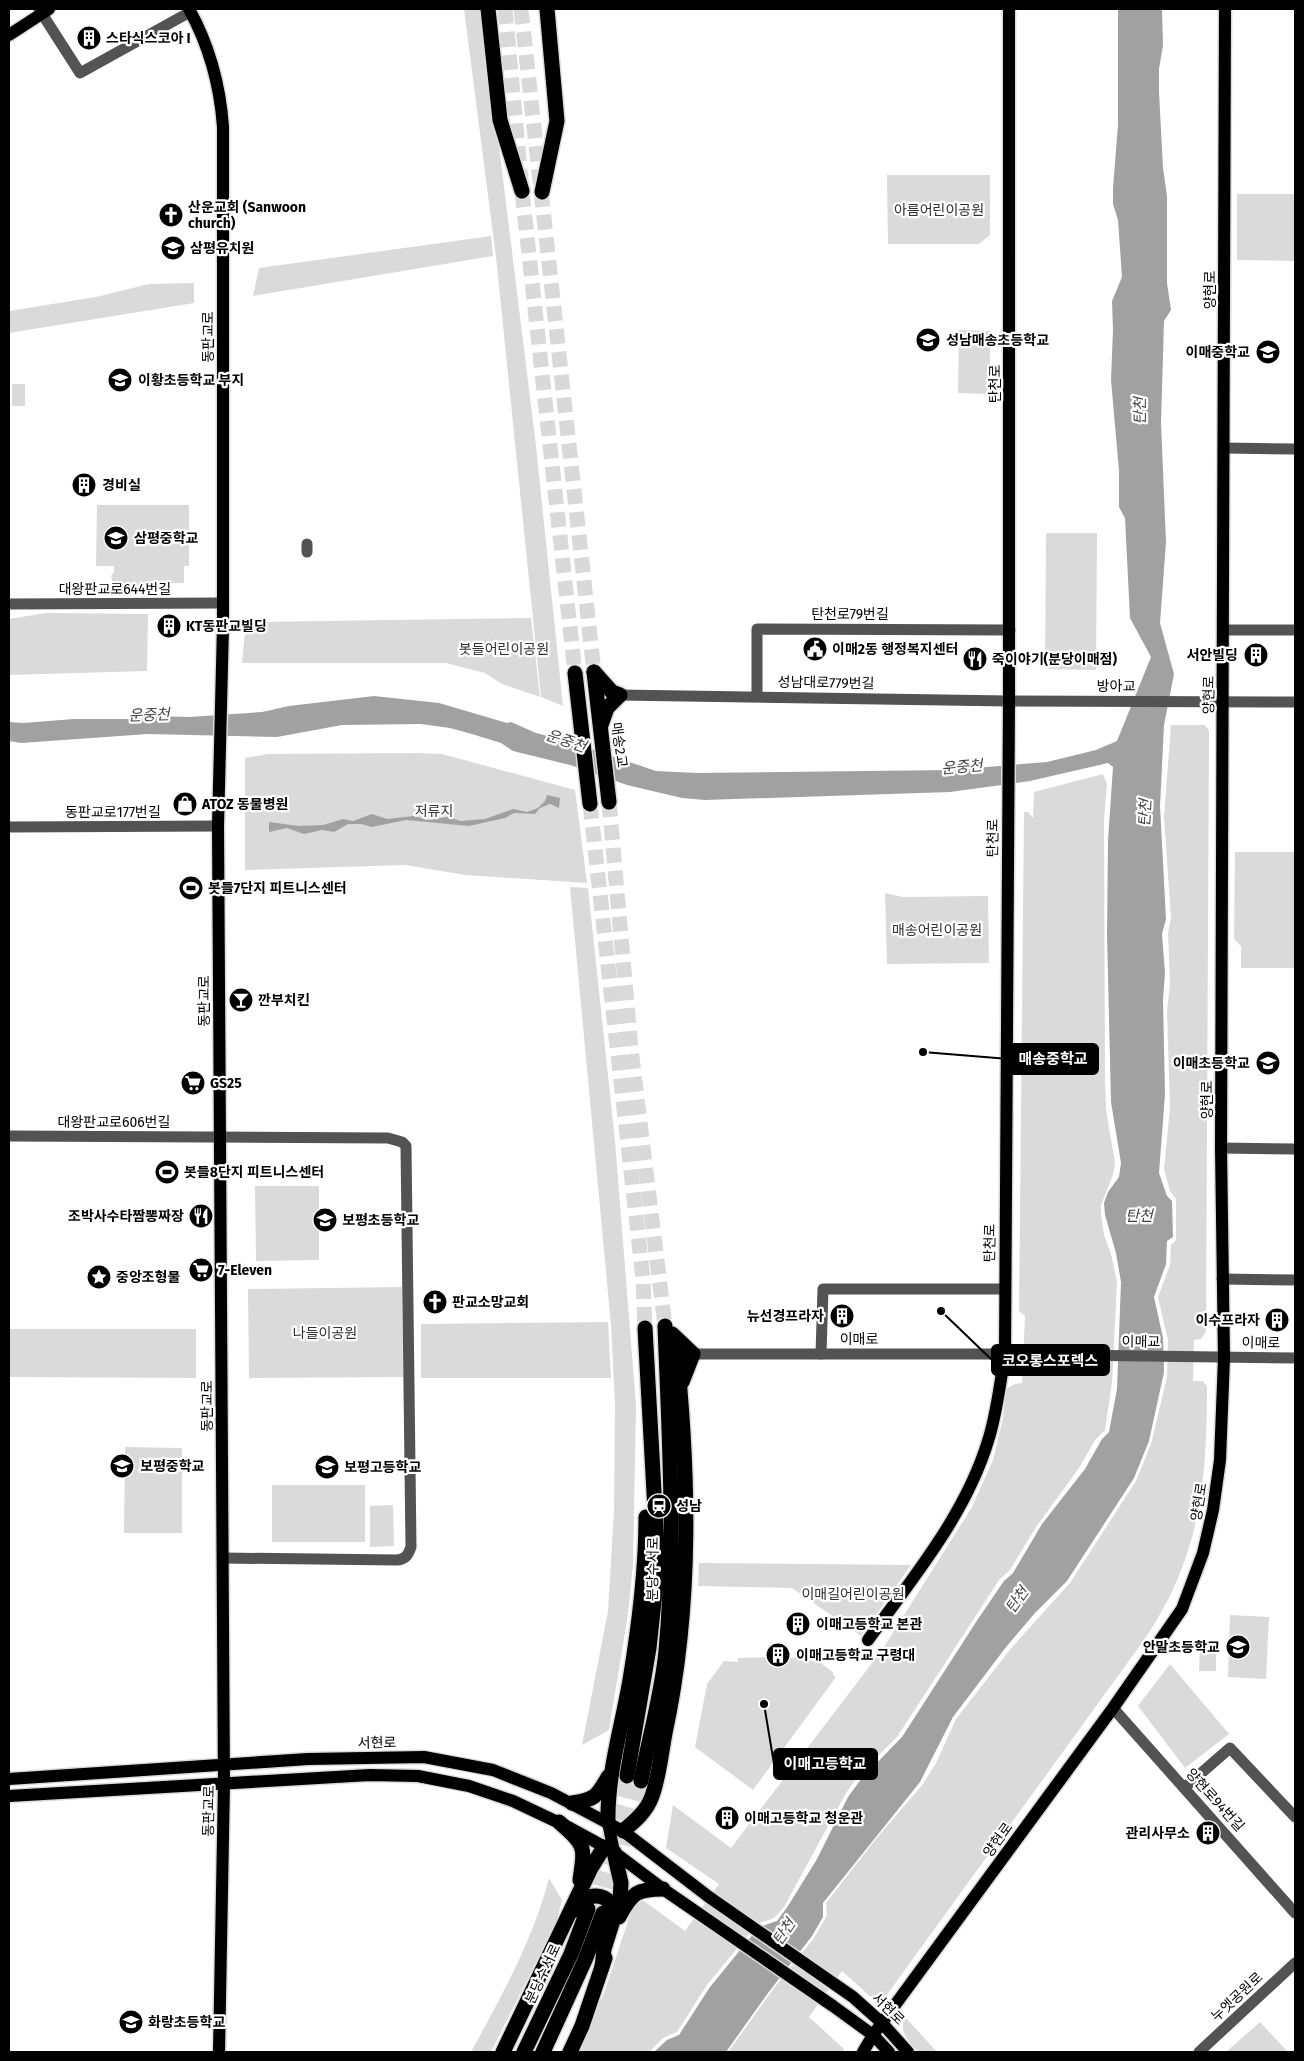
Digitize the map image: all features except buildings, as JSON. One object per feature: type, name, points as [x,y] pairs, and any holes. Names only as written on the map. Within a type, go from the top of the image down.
[{"type":"highway","points":[[488,9],[500,120],[522,191]]},
{"type":"highway","points":[[542,192],[557,121],[547,9]]},
{"type":"highway","points":[[594,672],[607,687],[620,695],[602,704],[594,672]]},
{"type":"highway","points":[[575,673],[590,804]]},
{"type":"highway","name":"매송2교","points":[[602,704],[600,729],[609,798]]},
{"type":"highway","name":"분당수서로","points":[[645,1328],[658,1566],[634,1779],[666,1652],[670,1577],[670,1450],[665,1322],[675,1338]]},
{"type":"highway","points":[[675,1338],[693,1354],[682,1378],[681,1391]]},
{"type":"highway","points":[[543,2052],[585,1960],[591,1868],[639,1818],[652,1797],[675,1688],[684,1593],[686,1501],[681,1391],[675,1338]]},
{"type":"highway","points":[[608,1822],[608,1798],[630,1679],[646,1557],[645,1426],[648,1380]]},
{"type":"highway","points":[[572,1803],[589,1801],[600,1793],[613,1767]]},
{"type":"highway","points":[[503,2052],[526,2004],[589,1907],[582,1845],[559,1822]]},
{"type":"highway","points":[[613,1843],[621,1883],[619,1916]]},
{"type":"highway","points":[[570,2052],[582,2026],[619,1916],[629,1899],[637,1892],[648,1889],[663,1889]]},
{"type":"highway","points":[[526,2004],[537,1990],[568,1934],[582,1900],[594,1896],[608,1900],[615,1911],[604,1949],[602,1967]]},
{"type":"highway","name":"분당수서로","points":[[524,2052],[571,1954],[589,1907]]},
{"type":"highway","points":[[547,2052],[557,2022]]},
{"type":"main road","name":"탄천로","points":[[868,1640],[948,1529],[971,1487],[993,1424],[1005,1354],[1010,630],[1009,9]]},
{"type":"main road","name":"양현로","points":[[863,2052],[873,2035],[1113,1708],[1182,1609],[1209,1534],[1218,1477],[1224,1358],[1222,1148],[1225,630],[1225,9]]},
{"type":"main road","points":[[9,34],[44,10]]},
{"type":"main road","name":"동판교로","points":[[190,10],[216,75],[223,127],[222,671],[218,826],[224,1783],[219,2052]]},
{"type":"main road","name":"서현로","points":[[9,1779],[224,1763],[424,1757],[493,1770],[572,1803],[608,1822]]},
{"type":"main road","points":[[9,1796],[323,1777],[418,1776],[482,1790],[613,1843],[663,1889],[833,2006],[873,2035],[889,2052]]},
{"type":"main road","points":[[608,1822],[613,1843]]},
{"type":"main road","name":"서현로","points":[[613,1843],[709,1897],[844,1990],[882,2023],[908,2052]]},
{"type":"street","points":[[44,10],[80,74],[190,10]]},
{"type":"street","points":[[1225,448],[1295,449]]},
{"type":"street","name":"대왕판교로644번길","points":[[9,604],[222,604]]},
{"type":"street","name":"탄천로79번길","points":[[757,696],[757,629],[1010,630]]},
{"type":"street","points":[[1225,630],[1295,630]]},
{"type":"street","name":"성남대로779번길","points":[[620,695],[1033,701]]},
{"type":"street","name":"방아교","points":[[1033,701],[1224,701]]},
{"type":"street","points":[[1224,701],[1295,702]]},
{"type":"street","name":"동판교로177번길","points":[[9,827],[218,826]]},
{"type":"street","name":"대왕판교로606번길","points":[[9,1136],[388,1138],[402,1142],[406,1146],[411,1547],[404,1559],[397,1560],[223,1558]]},
{"type":"street","points":[[1222,1148],[1295,1149]]},
{"type":"street","points":[[1222,1279],[1295,1280]]},
{"type":"street","points":[[821,1354],[823,1289],[1005,1289]]},
{"type":"street","name":"이매로","points":[[693,1354],[1025,1354]]},
{"type":"street","name":"이매교","points":[[1025,1354],[1197,1358]]},
{"type":"street","name":"이매로","points":[[1197,1358],[1295,1358]]},
{"type":"street","name":"양현로94번길","points":[[1113,1708],[1295,1913]]},
{"type":"street","points":[[1184,1788],[1230,1748],[1295,1817]]},
{"type":"street","name":"누엣공원로","points":[[1199,2052],[1295,1963]]},
{"type":"green space","points":[[464,9],[482,9],[536,446],[563,706],[541,697],[496,257]]},
{"type":"green space","name":"아름어린이공원","points":[[887,175],[990,175],[990,235],[979,244],[888,244]]},
{"type":"green space","points":[[1237,194],[1295,194],[1295,261],[1237,260]]},
{"type":"green space","points":[[491,236],[493,256],[253,296],[259,268]]},
{"type":"green space","points":[[194,283],[194,303],[9,333],[9,311],[96,297],[149,284]]},
{"type":"green space","points":[[959,330],[990,331],[990,394],[958,393]]},
{"type":"green space","points":[[12,384],[25,384],[25,406],[12,406]]},
{"type":"green space","points":[[97,505],[189,505],[189,566],[184,566],[184,583],[148,583],[145,587],[114,587],[111,576],[114,572],[114,566],[96,566]]},
{"type":"green space","points":[[1046,533],[1097,533],[1096,670],[1045,669]]},
{"type":"green space","points":[[46,613],[148,614],[147,671],[9,675],[9,619]]},
{"type":"green space","name":"봇들어린이공원","points":[[531,618],[540,697],[502,684],[485,673],[446,663],[242,663],[246,622]]},
{"type":"green space","points":[[1171,725],[1205,725],[1209,731],[1206,1332],[1201,1339],[1194,1340],[1193,1381],[1203,1381],[1207,1386],[1207,1421],[1202,1487],[1189,1549],[1163,1610],[1144,1640],[886,1996],[871,1997],[842,1971],[809,2017],[844,2049],[842,2052],[728,2052],[774,1988],[814,1938],[827,1915],[826,1903],[875,1840],[923,1784],[936,1763],[956,1719],[1012,1647],[1070,1583],[1136,1481],[1151,1444],[1167,1377],[1168,1341],[1158,1297],[1170,1265],[1171,1245],[1176,1240],[1176,1199],[1170,1191],[1164,1169],[1170,1107],[1167,1011],[1170,984],[1168,933],[1171,918],[1164,817]]},
{"type":"green space","name":"저류지","points":[[268,754],[442,754],[575,790],[587,883],[465,875],[405,865],[245,870],[245,758]]},
{"type":"green space","points":[[1103,774],[1107,784],[1104,819],[1105,1078],[1106,1110],[1115,1163],[1113,1175],[1101,1205],[1101,1214],[1104,1235],[1111,1254],[1117,1282],[1112,1383],[1105,1430],[1095,1440],[1079,1468],[1036,1527],[1010,1570],[999,1580],[897,1737],[859,1775],[846,1793],[784,1907],[774,1918],[757,1924],[707,1985],[677,2032],[663,2038],[649,2052],[578,2052],[604,1993],[634,1903],[644,1901],[685,1931],[719,1884],[666,1848],[673,1805],[731,1848],[882,1650],[972,1507],[993,1460],[1003,1418],[1006,1389],[1015,1384],[1022,1383],[1025,1316],[1019,1311],[1024,812],[1028,812],[1033,818],[1034,792]]},
{"type":"green space","points":[[1235,852],[1295,852],[1295,968],[1241,968],[1241,946],[1234,939]]},
{"type":"green space","points":[[570,887],[588,888],[615,1141],[636,1405],[633,1565],[628,1614],[609,1730],[582,1745],[608,1611],[614,1511],[615,1405],[611,1325]]},
{"type":"green space","name":"매송어린이공원","points":[[885,893],[903,897],[988,896],[989,963],[887,964]]},
{"type":"green space","points":[[255,1186],[319,1186],[319,1260],[256,1261]]},
{"type":"green space","name":"나들이공원","points":[[402,1287],[403,1377],[249,1378],[248,1289]]},
{"type":"green space","points":[[608,1322],[611,1378],[421,1378],[421,1324]]},
{"type":"green space","points":[[9,1329],[196,1329],[196,1378],[9,1377]]},
{"type":"green space","points":[[125,1447],[182,1448],[182,1533],[124,1533]]},
{"type":"green space","points":[[272,1485],[365,1485],[365,1542],[272,1542]]},
{"type":"green space","points":[[393,1505],[394,1546],[370,1547],[370,1506]]},
{"type":"green space","name":"이매길어린이공원","points":[[699,1563],[911,1565],[861,1636],[792,1588],[698,1586]]},
{"type":"green space","points":[[1230,1615],[1269,1617],[1266,1679],[1228,1677]]},
{"type":"green space","points":[[1200,1647],[1216,1647],[1216,1671],[1199,1671]]},
{"type":"green space","points":[[771,1657],[771,1662],[785,1662],[785,1658],[811,1657],[812,1661],[818,1661],[834,1673],[833,1675],[836,1677],[753,1790],[695,1747],[707,1684],[724,1661],[738,1662],[738,1658]]},
{"type":"green space","points":[[1170,1664],[1229,1734],[1185,1768],[1138,1706]]},
{"type":"green space","points":[[549,1878],[562,1900],[557,1920],[491,2052],[471,2052],[504,1989],[535,1923]]},
{"type":"green space","points":[[906,2018],[937,2052],[918,2052],[904,2032],[903,2027]]},
{"type":"green space","points":[[1260,2022],[1288,2052],[1226,2052]]},
{"type":"water","name":"탄천","points":[[1118,9],[1162,9],[1163,45],[1159,69],[1159,92],[1163,168],[1167,196],[1167,283],[1171,310],[1164,321],[1161,423],[1166,542],[1160,623],[1174,674],[1164,725],[1160,806],[1166,919],[1162,934],[1165,973],[1163,999],[1165,1094],[1159,1173],[1167,1196],[1172,1201],[1173,1237],[1167,1241],[1166,1264],[1154,1297],[1163,1338],[1164,1372],[1149,1441],[1134,1478],[1067,1581],[1035,1613],[1006,1647],[953,1717],[920,1782],[823,1903],[823,1917],[812,1936],[726,2052],[654,2052],[667,2040],[679,2035],[710,1987],[759,1927],[777,1921],[817,1859],[848,1797],[862,1778],[902,1737],[978,1619],[1004,1581],[1013,1573],[1042,1524],[1085,1469],[1102,1439],[1109,1432],[1117,1389],[1121,1282],[1116,1253],[1105,1215],[1104,1203],[1108,1192],[1119,1177],[1121,1163],[1111,1102],[1107,934],[1108,841],[1113,767],[1108,763],[1030,781],[950,792],[705,800],[682,798],[627,785],[570,765],[513,751],[501,743],[472,734],[450,728],[421,724],[342,725],[277,737],[148,734],[21,743],[9,741],[9,722],[133,719],[152,716],[189,717],[262,712],[289,706],[374,696],[439,703],[507,723],[511,722],[536,733],[564,740],[656,771],[696,773],[950,770],[1047,762],[1096,750],[1117,741],[1151,657],[1130,618],[1125,518],[1119,507],[1119,471],[1111,380],[1112,301],[1122,277],[1118,220],[1113,204],[1118,125]]},
{"type":"water","points":[[547,795],[560,798],[559,808],[550,804],[540,808],[535,814],[514,813],[505,818],[469,826],[406,820],[372,827],[361,824],[348,824],[334,832],[322,830],[304,834],[287,828],[269,832],[269,822],[299,826],[323,825],[343,819],[353,821],[372,814],[387,819],[414,816],[428,820],[447,817],[461,821],[485,819],[513,809],[527,812],[538,808],[545,801]]},
{"type":"tunnel","points":[[505,9],[522,191],[575,673]]},
{"type":"tunnel","points":[[521,9],[594,672]]},
{"type":"tunnel","points":[[609,802],[631,1049],[665,1326]]},
{"type":"tunnel","points":[[590,804],[643,1279],[645,1328]]},
{"type":"tunnel","points":[[589,1907],[627,1776]]},
{"type":"tunnel","points":[[603,1911],[641,1781]]},
{"type":"place","name":"스타식스코아 I","points":[[89,38]]},
{"type":"place","name":"산운교회 (Sanwoon church)","points":[[171,215]]},
{"type":"place","name":"삼평유치원","points":[[173,248]]},
{"type":"place","name":"성남매송초등학교","points":[[928,340]]},
{"type":"place","name":"이매중학교","points":[[1268,352]]},
{"type":"place","name":"이황초등학교 부지","points":[[120,380]]},
{"type":"place","name":"경비실","points":[[84,485]]},
{"type":"place","name":"삼평중학교","points":[[116,538]]},
{"type":"place","name":"KT동판교빌딩","points":[[169,626]]},
{"type":"place","name":"이매2동 행정복지센터","points":[[815,649]]},
{"type":"place","name":"서안빌딩","points":[[1256,655]]},
{"type":"place","name":"죽이야기(분당이매점)","points":[[975,659]]},
{"type":"place","name":"ATOZ 동물병원","points":[[185,804]]},
{"type":"place","name":"봇들7단지 피트니스센터","points":[[191,888]]},
{"type":"place","name":"깐부치킨","points":[[241,1000]]},
{"type":"place","name":"매송중학교","points":[[923,1052]]},
{"type":"place","name":"이매초등학교","points":[[1268,1063]]},
{"type":"place","name":"GS25","points":[[193,1083]]},
{"type":"place","name":"봇들8단지 피트니스센터","points":[[167,1172]]},
{"type":"place","name":"조박사수타짬뽕짜장","points":[[201,1216]]},
{"type":"place","name":"보평초등학교","points":[[325,1220]]},
{"type":"place","name":"7-Eleven","points":[[201,1270]]},
{"type":"place","name":"중앙조형물","points":[[99,1277]]},
{"type":"place","name":"판교소망교회","points":[[435,1302]]},
{"type":"place","name":"코오롱스포렉스","points":[[941,1311]]},
{"type":"place","name":"뉴선경프라자","points":[[842,1316]]},
{"type":"place","name":"이수프라자","points":[[1277,1320]]},
{"type":"place","name":"보평중학교","points":[[122,1466]]},
{"type":"place","name":"보평고등학교","points":[[327,1467]]},
{"type":"place","name":"성남","points":[[659,1506]]},
{"type":"place","name":"이매고등학교 본관","points":[[798,1624]]},
{"type":"place","name":"안말초등학교","points":[[1238,1647]]},
{"type":"place","name":"이매고등학교 구령대","points":[[778,1655]]},
{"type":"place","name":"이매고등학교","points":[[764,1704]]},
{"type":"place","name":"이매고등학교 청운관","points":[[727,1818]]},
{"type":"place","name":"관리사무소","points":[[1208,1833]]},
{"type":"place","name":"화랑초등학교","points":[[131,2022]]},
{"type":"water label","name":"운중천","points":[[149,715]]},
{"type":"water label","name":"운중천","points":[[566,741]]},
{"type":"water label","name":"운중천","points":[[962,767]]}]
